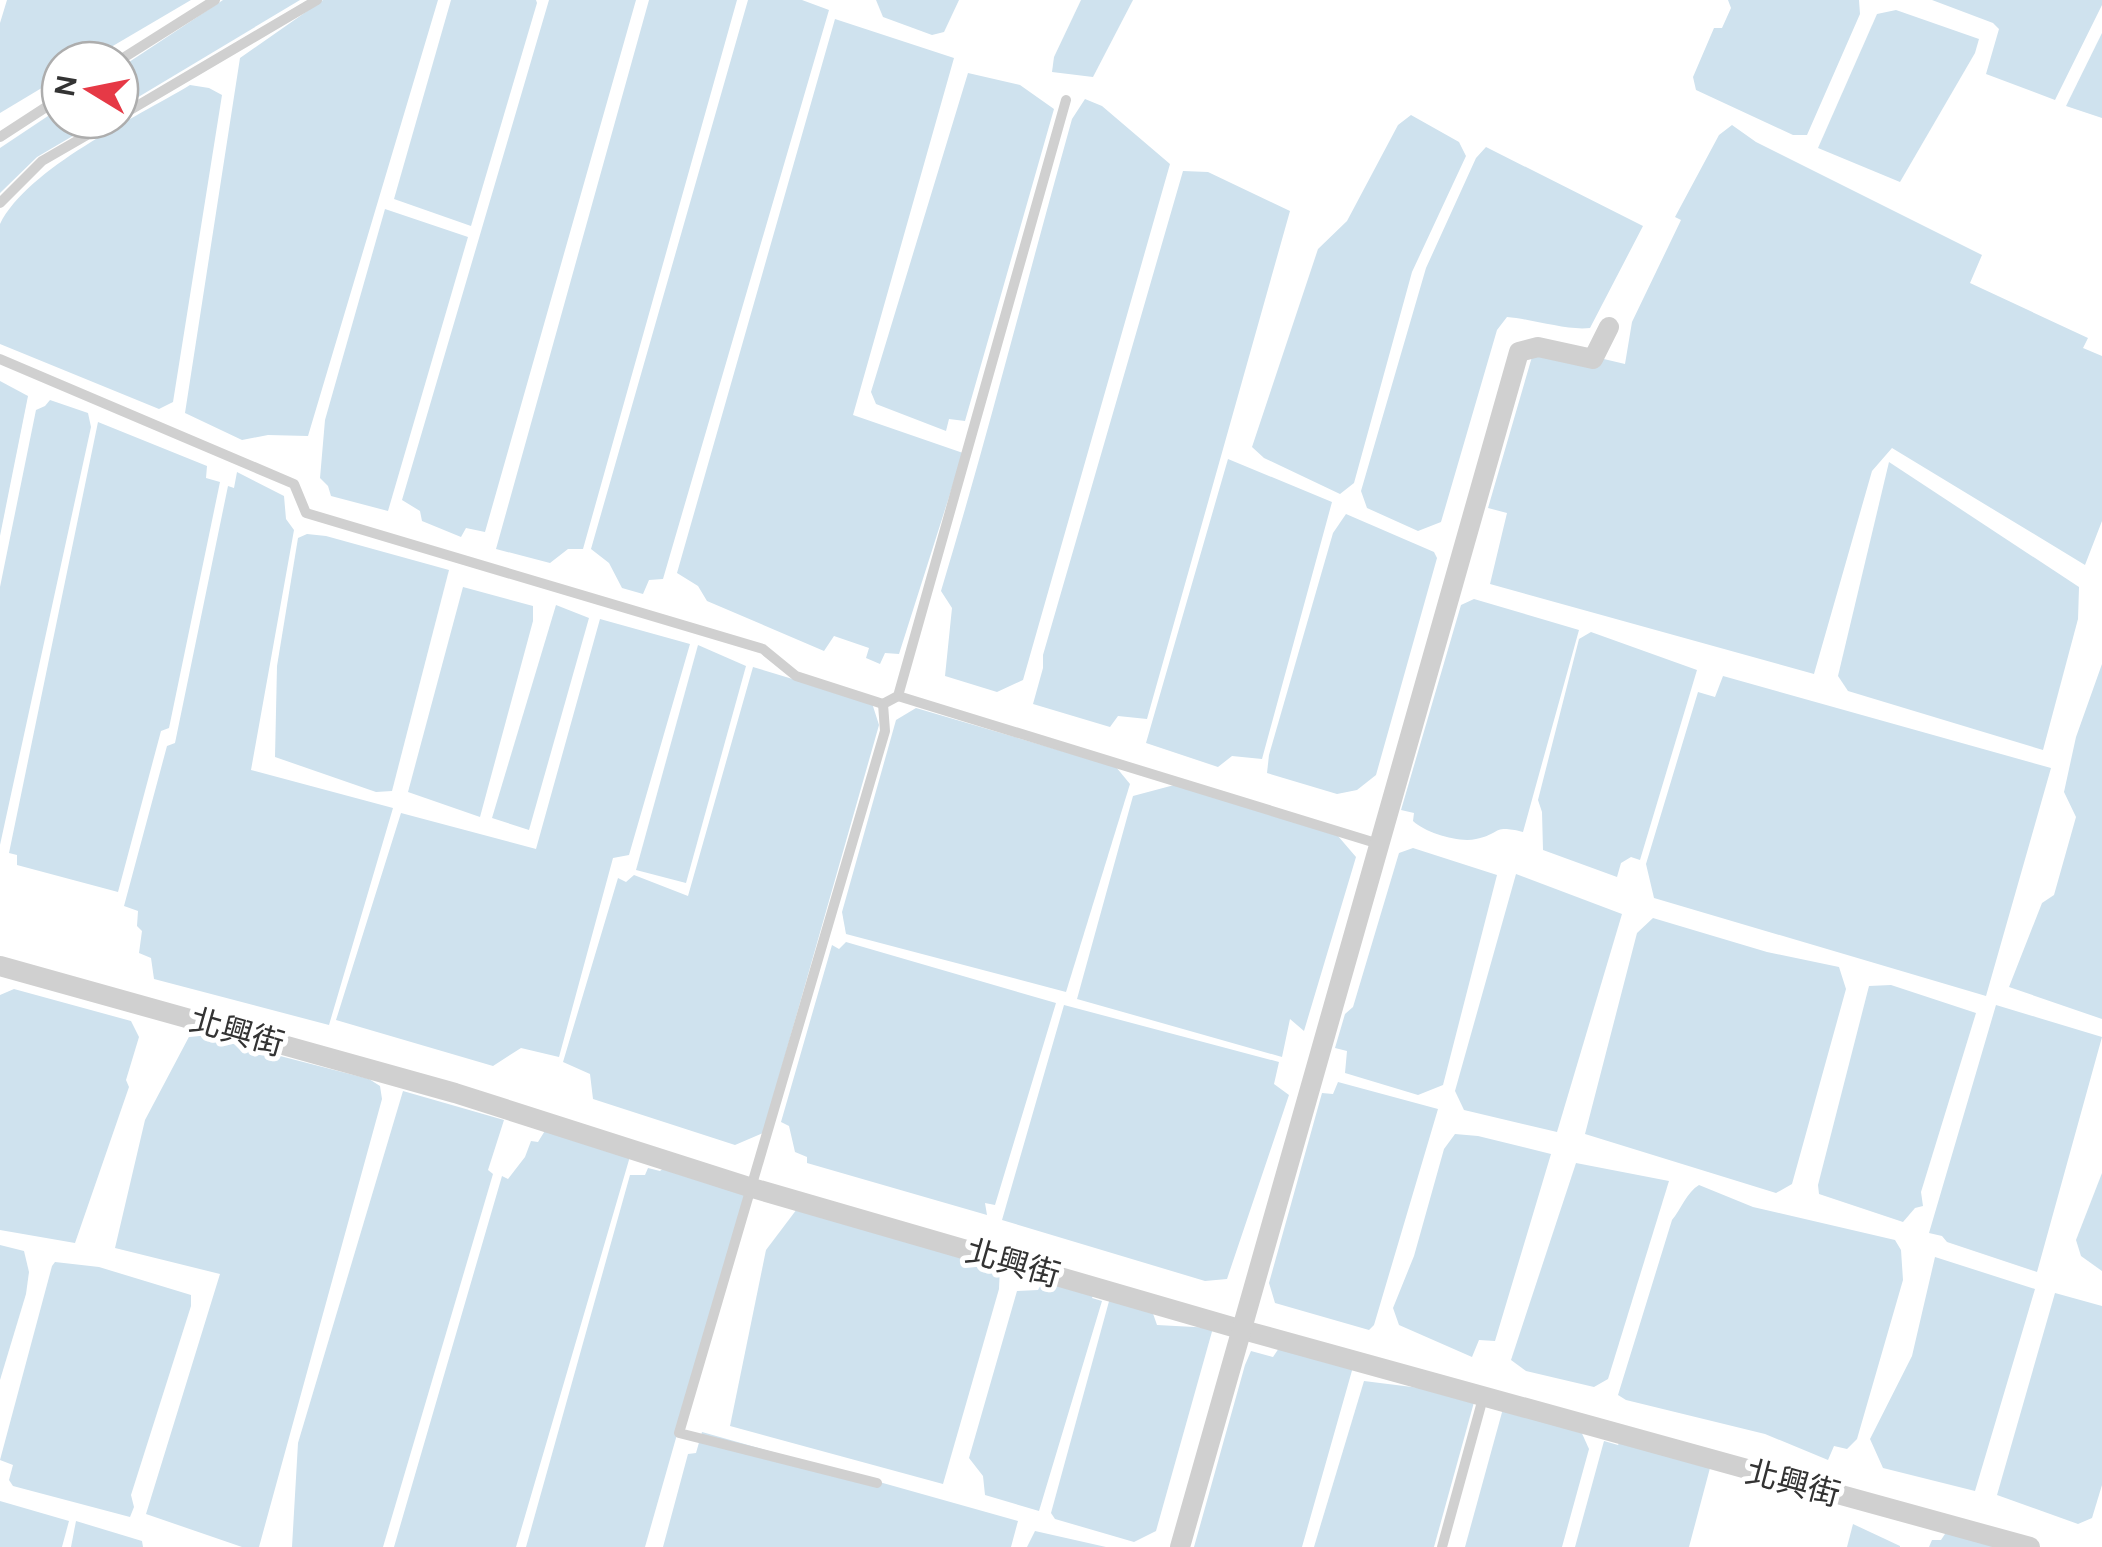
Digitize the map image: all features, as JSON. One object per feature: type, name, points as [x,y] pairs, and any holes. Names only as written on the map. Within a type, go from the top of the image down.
[{"type":"street","points":[[1180,1547],[1519,352],[1538,347],[1593,358],[1609,327]]},
{"type":"street","name":"北興街","points":[[0,966],[455,1093],[750,1186],[1243,1330],[2030,1547]]},
{"type":"lane","points":[[140,48],[216,0]]},
{"type":"lane","points":[[140,104],[317,0]]},
{"type":"lane","points":[[898,696],[1066,100]]},
{"type":"lane","points":[[0,137],[40,111]]},
{"type":"lane","points":[[0,204],[42,162],[79,140]]},
{"type":"lane","points":[[0,359],[294,484],[306,513],[763,650],[796,676],[882,704],[898,696],[1381,844]]},
{"type":"lane","points":[[877,1484],[679,1433],[885,731],[882,704]]},
{"type":"lane","points":[[1442,1547],[1483,1398]]},
{"type":"water","points":[[7,0],[191,0],[123,40],[40,40],[40,89],[0,113],[0,23]]},
{"type":"water","points":[[223,0],[300,0],[140,96],[140,55]]},
{"type":"water","points":[[323,0],[438,0],[308,436],[268,435],[242,440],[185,413],[240,58]]},
{"type":"water","points":[[451,0],[537,3],[471,226],[394,199]]},
{"type":"water","points":[[549,0],[636,0],[485,532],[466,528],[461,537],[422,521],[420,511],[402,500]]},
{"type":"water","points":[[649,0],[737,0],[583,549],[568,549],[550,563],[496,549]]},
{"type":"water","points":[[748,0],[802,0],[829,10],[663,579],[649,580],[643,594],[622,588],[609,563],[591,549]]},
{"type":"water","points":[[876,0],[959,0],[944,32],[932,35],[883,17]]},
{"type":"water","points":[[1081,0],[1133,0],[1093,77],[1052,72],[1054,57]]},
{"type":"water","points":[[1728,0],[1859,0],[1860,14],[1807,135],[1793,135],[1696,90],[1693,77],[1714,28],[1722,28],[1731,8]]},
{"type":"water","points":[[1932,0],[2102,0],[2102,5],[2055,100],[1986,74],[1999,29],[1993,23]]},
{"type":"water","points":[[1896,10],[1979,39],[1975,53],[1900,182],[1818,148],[1877,14]]},
{"type":"water","points":[[835,19],[954,58],[853,415],[963,453],[899,654],[885,653],[880,664],[866,658],[869,648],[834,636],[824,651],[707,601],[698,586],[677,573]]},
{"type":"water","points":[[2102,33],[2102,118],[2066,106]]},
{"type":"water","points":[[968,73],[1020,85],[1054,109],[965,421],[949,419],[946,431],[876,404],[871,392]]},
{"type":"water","points":[[190,85],[222,95],[173,402],[159,409],[0,344],[0,224],[34,183],[95,140],[140,140],[140,114]]},
{"type":"water","points":[[1085,99],[1102,106],[1170,164],[1023,680],[997,692],[945,676],[952,608],[941,591],[1072,119]]},
{"type":"water","points":[[1411,115],[1459,142],[1466,156],[1412,272],[1354,483],[1340,494],[1264,458],[1252,447],[1318,249],[1347,221],[1398,125]]},
{"type":"water","points":[[40,121],[40,140],[66,140],[37,157],[0,193],[0,148]]},
{"type":"water","points":[[1732,125],[1756,142],[1982,255],[1970,283],[2088,338],[2083,348],[2102,356],[2102,521],[2085,565],[1892,448],[1872,471],[1814,674],[1490,584],[1507,513],[1488,508],[1536,343],[1625,364],[1632,322],[1681,220],[1675,217],[1719,135]]},
{"type":"water","points":[[1486,147],[1643,226],[1590,328],[1507,317],[1497,330],[1441,522],[1418,531],[1367,508],[1361,491],[1426,268],[1476,158]]},
{"type":"water","points":[[1183,171],[1208,172],[1290,211],[1147,719],[1118,716],[1110,727],[1033,704],[1043,655]]},
{"type":"water","points":[[385,209],[468,237],[388,511],[331,496],[320,478],[325,420]]},
{"type":"water","points":[[0,381],[28,396],[0,536]]},
{"type":"water","points":[[50,400],[88,413],[91,427],[0,845],[0,587],[36,410]]},
{"type":"water","points":[[98,422],[207,466],[206,478],[220,482],[169,728],[161,731],[118,892],[17,865],[17,855],[9,853]]},
{"type":"water","points":[[1228,459],[1332,502],[1262,759],[1232,756],[1218,767],[1146,743]]},
{"type":"water","points":[[1889,462],[2079,587],[2078,619],[2043,750],[1848,691],[1838,676]]},
{"type":"water","points":[[237,472],[284,496],[286,519],[294,530],[251,770],[393,808],[329,1025],[154,979],[151,958],[139,953],[142,931],[137,926],[138,911],[124,906],[167,746],[175,743],[228,486],[234,488]]},
{"type":"water","points":[[1346,514],[1434,552],[1437,558],[1376,775],[1357,790],[1337,794],[1267,773],[1333,533]]},
{"type":"water","points":[[307,534],[449,570],[392,791],[376,792],[275,757],[277,666],[298,538]]},
{"type":"water","points":[[463,587],[533,606],[533,621],[480,817],[408,792]]},
{"type":"water","points":[[1474,599],[1579,630],[1523,832],[1501,829],[1484,837],[1461,840],[1426,829],[1413,821],[1414,813],[1401,810],[1461,605]]},
{"type":"water","points":[[556,605],[589,618],[529,830],[492,818]]},
{"type":"water","points":[[600,619],[690,644],[629,855],[613,858],[559,1057],[521,1048],[493,1066],[336,1020],[401,813],[536,849]]},
{"type":"water","points":[[1591,632],[1697,670],[1640,860],[1631,857],[1621,863],[1617,877],[1543,850],[1538,800],[1579,639]]},
{"type":"water","points":[[698,645],[746,666],[686,883],[636,870]]},
{"type":"water","points":[[2102,664],[2102,1019],[2009,987],[2042,903],[2054,895],[2076,817],[2064,792],[2076,737]]},
{"type":"water","points":[[753,667],[872,703],[879,725],[763,1133],[735,1145],[593,1099],[590,1074],[563,1062],[618,878],[626,882],[634,875],[688,896]]},
{"type":"water","points":[[1723,676],[2051,768],[1986,996],[1654,898],[1646,864],[1698,692],[1715,697]]},
{"type":"water","points":[[916,708],[1116,767],[1130,784],[1066,992],[846,934],[842,912],[896,720]]},
{"type":"water","points":[[1178,784],[1338,836],[1356,857],[1304,1031],[1290,1019],[1282,1057],[1077,999],[1133,796]]},
{"type":"water","points":[[1413,848],[1497,875],[1443,1085],[1418,1095],[1345,1073],[1347,1051],[1335,1048],[1345,1014],[1353,1007],[1399,853]]},
{"type":"water","points":[[1516,874],[1622,914],[1557,1132],[1464,1110],[1455,1091]]},
{"type":"water","points":[[1653,918],[1767,952],[1839,967],[1846,989],[1792,1184],[1776,1193],[1585,1134],[1637,933]]},
{"type":"water","points":[[846,942],[1056,1003],[995,1205],[985,1203],[987,1215],[807,1163],[807,1157],[795,1152],[789,1126],[781,1122],[832,945],[839,949]]},
{"type":"water","points":[[1891,985],[1976,1013],[1921,1192],[1923,1206],[1915,1208],[1903,1222],[1819,1194],[1818,1185],[1869,986]]},
{"type":"water","points":[[14,989],[131,1021],[139,1037],[126,1080],[129,1087],[75,1243],[0,1230],[0,995]]},
{"type":"water","points":[[1064,1005],[1279,1062],[1274,1084],[1289,1095],[1227,1279],[1205,1281],[1002,1220]]},
{"type":"water","points":[[1996,1005],[2102,1037],[2037,1272],[1929,1233]]},
{"type":"water","points":[[191,1033],[369,1079],[380,1086],[382,1099],[259,1547],[242,1547],[146,1514],[220,1274],[115,1248],[145,1120]]},
{"type":"water","points":[[1338,1082],[1438,1109],[1374,1325],[1369,1330],[1275,1303],[1269,1283],[1322,1093],[1333,1094]]},
{"type":"water","points":[[403,1091],[504,1120],[488,1170],[493,1174],[383,1547],[292,1547],[298,1443]]},
{"type":"water","points":[[546,1129],[631,1153],[516,1547],[394,1547],[502,1176],[508,1179],[525,1157],[531,1141],[538,1142]]},
{"type":"water","points":[[1455,1134],[1551,1154],[1495,1341],[1479,1340],[1472,1357],[1399,1325],[1393,1308],[1414,1256],[1444,1149]]},
{"type":"water","points":[[1576,1163],[1669,1181],[1608,1379],[1594,1387],[1526,1371],[1511,1360]]},
{"type":"water","points":[[667,1165],[746,1192],[645,1547],[526,1547],[630,1175],[645,1175],[648,1168],[660,1171]]},
{"type":"water","points":[[2102,1173],[2102,1271],[2081,1256],[2076,1240]]},
{"type":"water","points":[[1699,1185],[1753,1207],[1895,1240],[1901,1250],[1903,1280],[1857,1439],[1847,1449],[1834,1446],[1828,1460],[1765,1434],[1618,1395],[1672,1220]]},
{"type":"water","points":[[800,1205],[1000,1266],[999,1289],[943,1484],[730,1426],[766,1250]]},
{"type":"water","points":[[0,1245],[24,1251],[29,1272],[0,1380]]},
{"type":"water","points":[[1935,1257],[2035,1289],[1975,1491],[1883,1468],[1870,1439],[1912,1356]]},
{"type":"water","points":[[55,1262],[99,1267],[191,1295],[191,1306],[131,1495],[134,1507],[130,1517],[13,1486],[9,1480],[13,1465],[0,1460]]},
{"type":"water","points":[[1047,1274],[1095,1291],[1092,1298],[1102,1301],[1039,1511],[985,1495],[983,1476],[969,1458],[1017,1291],[1038,1290]]},
{"type":"water","points":[[2055,1293],[2102,1306],[2102,1485],[2092,1518],[2078,1524],[1997,1495]]},
{"type":"water","points":[[1111,1294],[1150,1305],[1157,1325],[1213,1328],[1156,1531],[1134,1542],[1055,1519],[1051,1513]]},
{"type":"water","points":[[1279,1348],[1353,1367],[1302,1547],[1194,1547],[1245,1365],[1251,1351],[1273,1357]]},
{"type":"water","points":[[1364,1381],[1476,1395],[1434,1547],[1314,1547]]},
{"type":"water","points":[[1504,1405],[1580,1429],[1589,1449],[1562,1547],[1465,1547]]},
{"type":"water","points":[[702,1432],[1018,1521],[1011,1547],[663,1547],[688,1454],[696,1453]]},
{"type":"water","points":[[1621,1439],[1710,1468],[1689,1547],[1575,1547],[1604,1441],[1618,1445]]},
{"type":"water","points":[[0,1501],[69,1521],[62,1547],[0,1547]]},
{"type":"water","points":[[76,1521],[142,1541],[143,1547],[71,1547]]},
{"type":"water","points":[[1853,1524],[1900,1546],[1900,1547],[1847,1547]]},
{"type":"water","points":[[1035,1531],[1106,1547],[1027,1547]]},
{"type":"water","points":[[1947,1531],[2002,1547],[1929,1547],[1932,1540],[1941,1540]]}]
